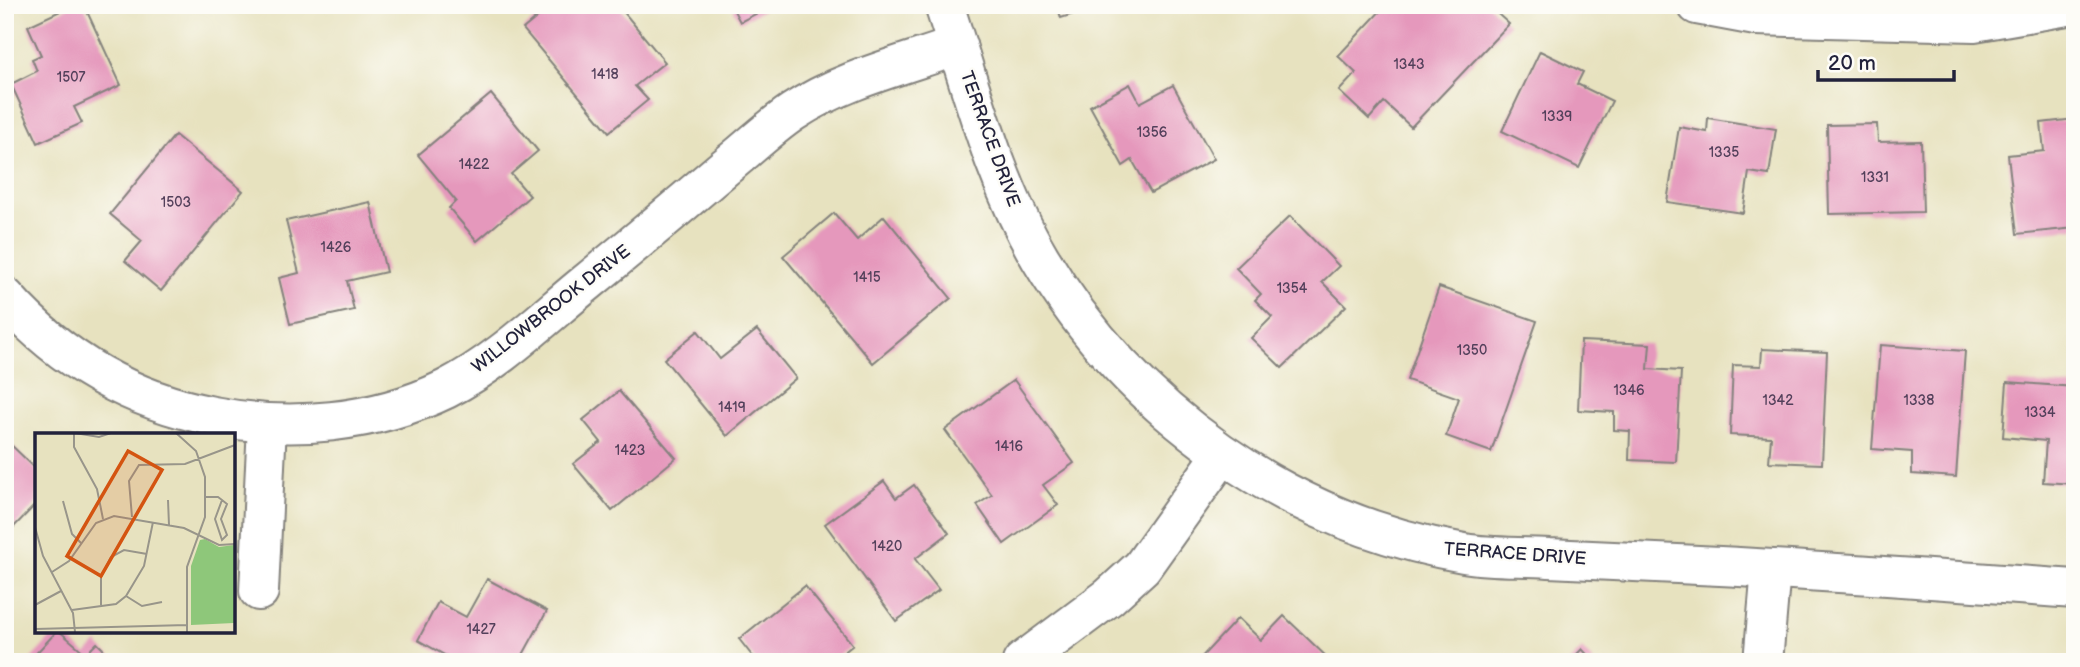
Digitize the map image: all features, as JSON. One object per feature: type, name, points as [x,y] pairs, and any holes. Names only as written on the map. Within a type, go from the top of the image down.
[{"type":"street","name":"TERRACE DRIVE","points":[[944,5],[999,173],[1033,244],[1062,294],[1089,331],[1152,398],[1222,455],[1302,501],[1355,526],[1412,543],[1469,554],[1771,569],[2075,589]]},
{"type":"street","points":[[1698,5],[1756,16],[1974,22],[2073,5]]},
{"type":"street","name":"WILLOWBROOK DRIVE","points":[[5,297],[48,339],[85,367],[123,389],[195,412],[267,425],[360,417],[399,407],[446,388],[524,335],[792,113],[850,83],[957,46]]},
{"type":"street","points":[[259,591],[267,425]]},
{"type":"street","points":[[1022,662],[1109,597],[1142,568],[1222,455]]},
{"type":"street","points":[[1763,662],[1771,569]]},
{"type":"building","points":[[73,5],[84,5],[121,85],[74,107],[82,123],[38,143],[11,84],[37,71],[32,59],[41,55],[28,26]]},
{"type":"building","points":[[552,5],[618,5],[665,62],[635,86],[648,100],[609,132],[523,29]]},
{"type":"building","points":[[731,5],[773,5],[740,22]]},
{"type":"building","points":[[1057,5],[1097,5],[1098,6],[1061,18]]},
{"type":"building","points":[[1386,5],[1488,5],[1509,24],[1411,127],[1384,102],[1369,119],[1339,91],[1356,73],[1338,56]]},
{"type":"building","points":[[1540,51],[1583,72],[1577,84],[1612,101],[1579,168],[1502,131]]},
{"type":"building","points":[[1130,84],[1140,103],[1173,85],[1214,159],[1151,193],[1132,160],[1123,166],[1090,106]]},
{"type":"building","points":[[491,94],[538,151],[511,174],[530,196],[477,241],[449,208],[456,201],[418,155]]},
{"type":"building","points":[[1708,118],[1776,129],[1769,175],[1749,172],[1743,213],[1667,202],[1679,127],[1707,132]]},
{"type":"building","points":[[2075,119],[2075,228],[2017,234],[2008,155],[2044,151],[2041,123]]},
{"type":"building","points":[[1877,124],[1878,142],[1921,141],[1923,212],[1829,214],[1827,125]]},
{"type":"building","points":[[175,135],[243,191],[161,291],[125,261],[142,241],[110,214]]},
{"type":"building","points":[[370,202],[386,272],[347,281],[354,310],[290,324],[279,278],[299,273],[286,221]]},
{"type":"building","points":[[834,213],[857,240],[884,216],[951,298],[873,363],[783,256]]},
{"type":"building","points":[[1290,216],[1339,266],[1322,282],[1346,306],[1282,368],[1251,338],[1272,317],[1255,300],[1261,294],[1236,268]]},
{"type":"building","points":[[1439,287],[1537,321],[1491,452],[1446,436],[1459,398],[1407,380]]},
{"type":"building","points":[[757,330],[796,378],[727,436],[664,359],[698,331],[720,359]]},
{"type":"building","points":[[1581,341],[1650,344],[1648,369],[1681,371],[1676,462],[1629,460],[1630,431],[1614,430],[1614,412],[1578,410]]},
{"type":"building","points":[[1880,345],[1965,351],[1956,477],[1912,474],[1912,452],[1872,449]]},
{"type":"building","points":[[1762,349],[1827,352],[1822,464],[1769,462],[1771,437],[1730,435],[1733,365],[1761,366]]},
{"type":"building","points":[[1014,380],[1074,463],[1043,485],[1058,505],[1004,544],[977,505],[992,495],[945,430]]},
{"type":"building","points":[[2007,382],[2075,387],[2075,484],[2043,482],[2046,441],[2003,437]]},
{"type":"building","points":[[619,391],[676,458],[612,511],[573,464],[601,442],[583,420]]},
{"type":"building","points":[[5,439],[35,468],[35,505],[5,536]]},
{"type":"building","points":[[884,481],[896,498],[914,485],[949,533],[915,559],[939,590],[896,621],[825,524]]},
{"type":"building","points":[[487,579],[547,611],[519,662],[457,662],[418,640],[438,602],[466,617]]},
{"type":"building","points":[[805,586],[853,645],[832,662],[757,662],[739,639]]},
{"type":"building","points":[[1284,616],[1332,662],[1197,662],[1238,618],[1261,640]]},
{"type":"building","points":[[56,632],[60,632],[86,654],[97,643],[116,662],[28,662]]},
{"type":"building","points":[[1582,649],[1594,662],[1569,662]]}]
